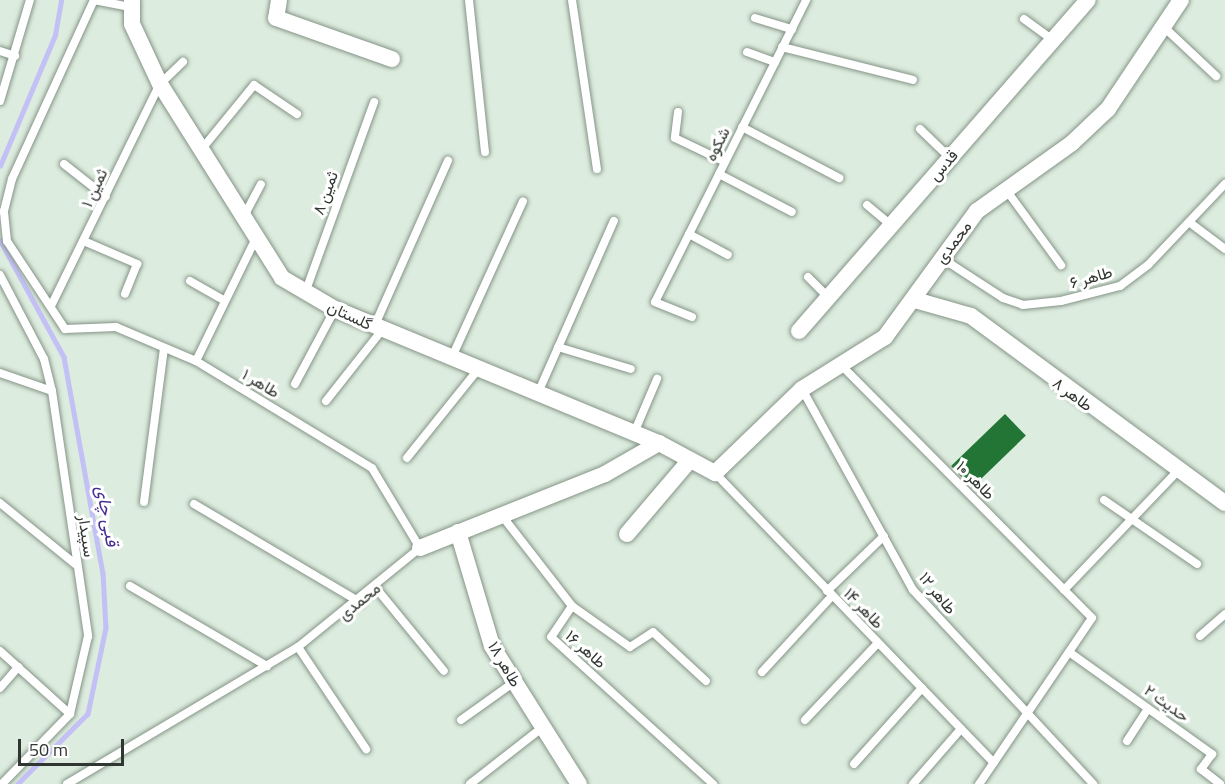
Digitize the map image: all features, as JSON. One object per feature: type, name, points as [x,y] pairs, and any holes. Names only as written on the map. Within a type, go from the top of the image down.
[{"type":"street","points":[[279,0],[276,18],[392,59]]},
{"type":"street","name":"قدس","points":[[798,330],[1088,0]]},
{"type":"street","name":"محمدی","points":[[715,473],[802,389],[838,363],[885,337],[915,300],[940,256],[977,211],[1007,191],[1108,109],[1166,29],[1181,0]]},
{"type":"street","name":"گلستان","points":[[131,3],[132,24],[160,84],[255,240],[282,278],[305,293],[378,328],[659,443],[715,473]]},
{"type":"street","name":"طاهر ۸","points":[[915,300],[971,316],[1176,472],[1225,503]]},
{"type":"street","name":"محمدی","points":[[420,548],[503,517],[605,474],[659,443]]},
{"type":"street","points":[[627,534],[690,460]]},
{"type":"street","name":"طاهر ۱۸","points":[[458,532],[492,646],[579,784]]},
{"type":"lane","points":[[0,100],[30,0]]},
{"type":"lane","points":[[52,304],[7,241],[5,200],[94,0],[131,3]]},
{"type":"lane","points":[[469,0],[485,152]]},
{"type":"lane","points":[[572,0],[597,169]]},
{"type":"lane","name":"شکوه","points":[[692,316],[655,302],[806,0]]},
{"type":"lane","points":[[755,18],[792,29]]},
{"type":"lane","points":[[1024,19],[1053,40]]},
{"type":"lane","points":[[1166,29],[1216,76]]},
{"type":"lane","points":[[782,47],[913,80]]},
{"type":"lane","points":[[0,51],[15,56]]},
{"type":"lane","points":[[747,52],[775,62]]},
{"type":"lane","points":[[160,84],[183,62]]},
{"type":"lane","name":"ثمین ۱","points":[[52,304],[86,242],[160,84]]},
{"type":"lane","points":[[200,151],[254,86],[297,114]]},
{"type":"lane","name":"ثمین ۸","points":[[305,293],[374,102]]},
{"type":"lane","points":[[678,112],[675,138],[725,162]]},
{"type":"lane","points":[[742,127],[839,178]]},
{"type":"lane","points":[[920,129],[950,158]]},
{"type":"lane","points":[[326,401],[378,328],[448,161]]},
{"type":"lane","points":[[64,164],[106,197]]},
{"type":"lane","points":[[719,174],[792,212]]},
{"type":"lane","points":[[243,219],[261,184]]},
{"type":"lane","name":"طاهر ۶","points":[[940,256],[1003,298],[1045,304],[1120,286],[1189,222],[1225,184]]},
{"type":"lane","points":[[1007,191],[1061,265]]},
{"type":"lane","points":[[452,357],[523,201]]},
{"type":"lane","points":[[867,205],[891,225]]},
{"type":"lane","points":[[538,393],[614,221]]},
{"type":"lane","points":[[1189,222],[1225,249]]},
{"type":"lane","points":[[689,234],[728,255]]},
{"type":"lane","points":[[196,361],[255,240]]},
{"type":"lane","points":[[86,242],[137,264],[125,294]]},
{"type":"lane","name":"سپیدار","points":[[0,275],[44,359],[52,391],[75,564],[85,590],[88,636],[70,714]]},
{"type":"lane","points":[[808,277],[828,297]]},
{"type":"lane","points":[[190,281],[225,301]]},
{"type":"lane","name":"طاهر ۱","points":[[52,304],[65,329],[116,327],[196,361],[372,468],[420,548]]},
{"type":"lane","points":[[295,384],[336,309]]},
{"type":"lane","points":[[558,347],[631,369]]},
{"type":"lane","points":[[144,502],[164,348]]},
{"type":"lane","name":"طاهر ۱۰","points":[[838,363],[1092,618],[1069,652]]},
{"type":"lane","points":[[406,458],[479,368]]},
{"type":"lane","points":[[0,373],[52,391]]},
{"type":"lane","points":[[634,433],[657,378]]},
{"type":"lane","name":"طاهر ۱۲","points":[[802,389],[913,590],[1025,716],[1093,784]]},
{"type":"lane","points":[[1064,590],[1176,472]]},
{"type":"lane","name":"طاهر ۱۴","points":[[715,473],[994,763]]},
{"type":"lane","points":[[1104,500],[1197,564]]},
{"type":"lane","points":[[0,503],[75,564]]},
{"type":"lane","points":[[194,504],[360,602]]},
{"type":"lane","name":"طاهر ۱۶","points":[[503,517],[572,606],[551,637],[713,784]]},
{"type":"lane","points":[[762,672],[830,593],[884,536]]},
{"type":"lane","name":"محمدی","points":[[68,783],[298,647],[360,602],[420,548]]},
{"type":"lane","points":[[130,586],[267,666]]},
{"type":"lane","points":[[376,588],[444,672]]},
{"type":"lane","points":[[572,606],[630,647],[652,632],[706,681]]},
{"type":"lane","points":[[1200,636],[1225,614]]},
{"type":"lane","points":[[806,720],[878,643]]},
{"type":"lane","points":[[298,647],[366,749]]},
{"type":"lane","points":[[0,651],[70,714],[2,784]]},
{"type":"lane","points":[[979,784],[1069,652]]},
{"type":"lane","name":"حدیث ۲","points":[[1069,652],[1212,754],[1201,769],[1220,784]]},
{"type":"lane","points":[[0,688],[18,667]]},
{"type":"lane","points":[[461,720],[514,682]]},
{"type":"lane","points":[[854,764],[922,688]]},
{"type":"lane","points":[[1126,741],[1148,709]]},
{"type":"lane","points":[[470,784],[543,727]]},
{"type":"lane","points":[[913,784],[961,729]]},
{"type":"building","points":[[1005,414],[1026,436],[972,488],[951,466]]},
{"type":"waterway","name":"قبی چای","points":[[0,166],[55,35],[61,0]]},
{"type":"waterway","name":"قبی چای","points":[[0,240],[64,357],[103,573],[106,628],[88,714],[18,784]]}]
